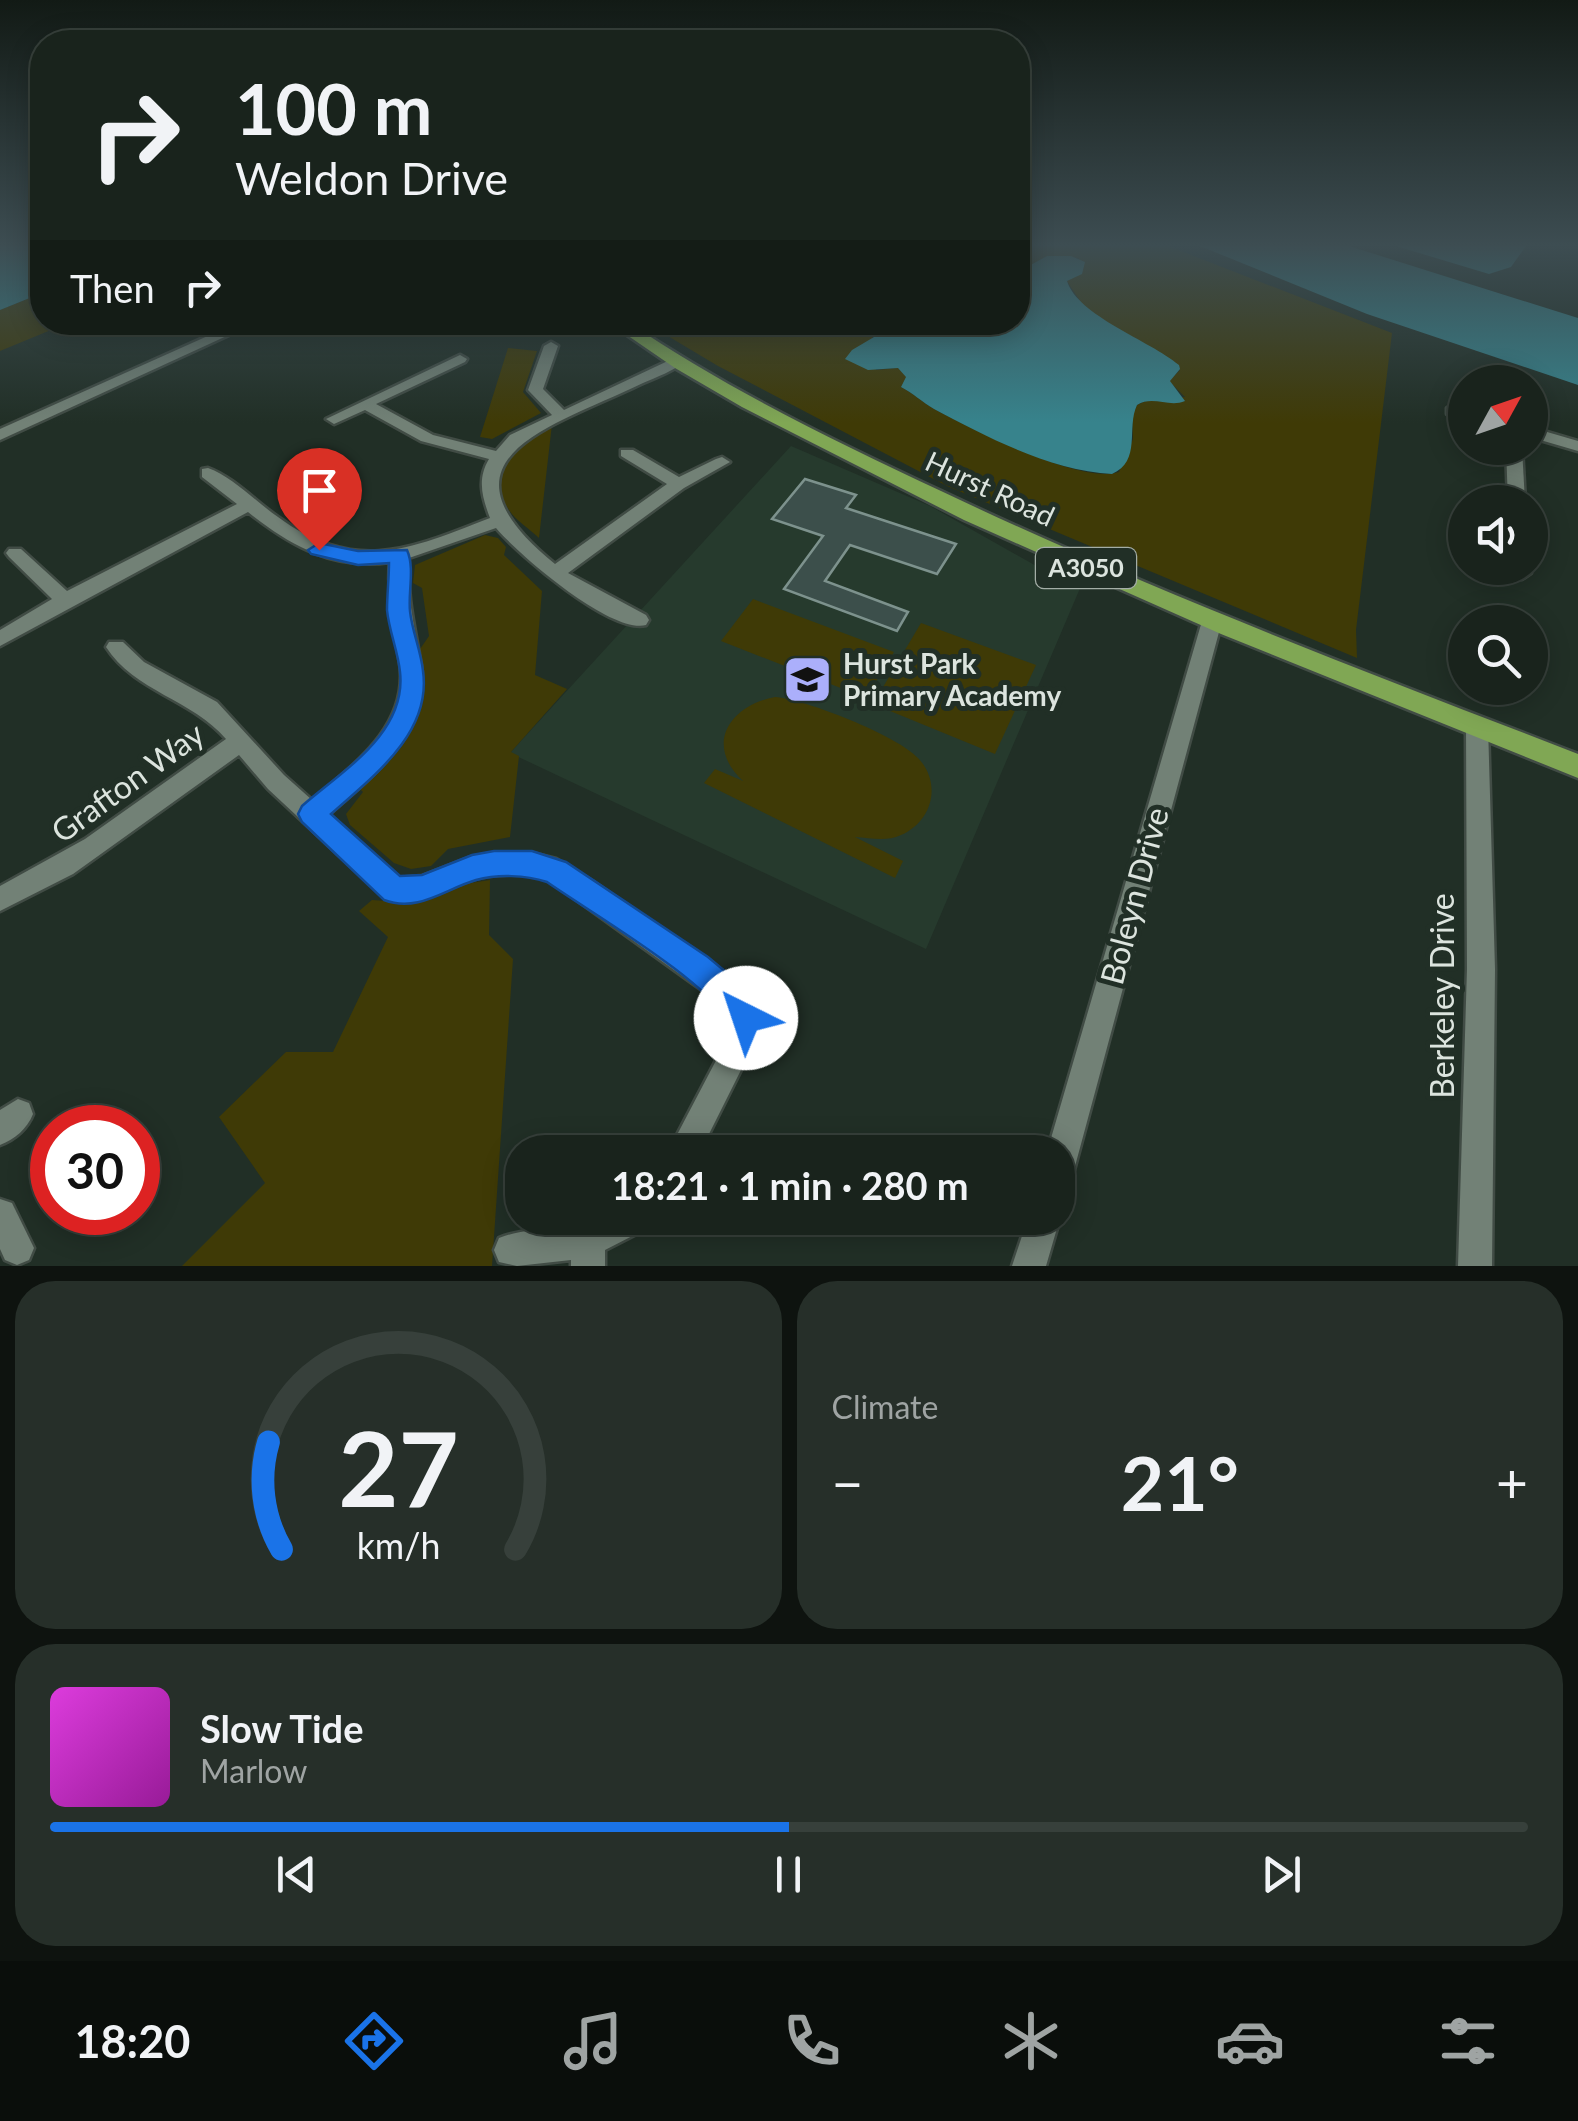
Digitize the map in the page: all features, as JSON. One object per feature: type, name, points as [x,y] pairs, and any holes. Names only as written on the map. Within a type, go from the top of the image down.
[{"type":"main road","name":"Hurst Road","points":[[636,335],[794,428],[963,511],[1212,621],[1578,766]]},
{"type":"street","points":[[0,435],[222,335]]},
{"type":"street","points":[[552,346],[535,390],[561,415]]},
{"type":"street","points":[[334,419],[460,359]]},
{"type":"street","points":[[640,620],[581,592],[554,574],[500,520],[486,496],[486,483],[495,456],[516,438],[677,362]]},
{"type":"street","points":[[368,406],[428,438],[495,456]]},
{"type":"street","points":[[1548,437],[1578,446]]},
{"type":"street","points":[[628,453],[678,484]]},
{"type":"street","points":[[554,574],[678,484],[722,462]]},
{"type":"street","points":[[208,473],[319,550],[358,558],[400,555],[500,520]]},
{"type":"street","points":[[0,638],[250,504]]},
{"type":"street","points":[[15,552],[65,600]]},
{"type":"street","points":[[312,814],[379,755],[400,726],[411,700],[412,674],[398,612],[400,555]]},
{"type":"street","name":"Boleyn Drive","points":[[1068,1135],[1212,621]]},
{"type":"street","name":"Grafton Way","points":[[116,647],[138,668],[209,708],[312,814],[394,890],[423,888],[472,868],[494,864],[532,864],[556,871],[723,988],[739,1004],[746,1018],[746,1032],[693,1135]]},
{"type":"street","name":"Berkeley Drive","points":[[1476,1266],[1480,969],[1477,726]]},
{"type":"street","name":"Grafton Way","points":[[0,899],[64,870],[207,762],[240,743]]},
{"type":"street","points":[[0,1216],[18,1248]]},
{"type":"street","points":[[512,1250],[588,1254],[611,1235]]},
{"type":"street","points":[[1030,1266],[1039,1235]]},
{"type":"shaded area","points":[[30,305],[30,335],[39,335],[0,351],[0,310]]},
{"type":"shaded area","points":[[1320,305],[1392,333],[1356,630],[1357,658],[947,486],[666,335],[872,335],[876,370],[898,368],[907,377],[901,387],[934,409],[1053,463],[1102,474],[1119,472],[1133,439],[1132,416],[1137,405],[1148,400],[1185,397],[1169,381],[1180,370],[1084,307]]},
{"type":"shaded area","points":[[508,348],[537,351],[523,392],[541,413],[492,439],[480,437]]},
{"type":"shaded area","points":[[552,424],[539,538],[509,510],[499,482],[507,458],[516,448]]},
{"type":"shaded area","name":"Hurst Park Primary Academy","points":[[791,446],[930,506],[1038,567],[1081,586],[926,949],[510,753]]},
{"type":"shaded area","points":[[485,535],[498,538],[506,547],[504,555],[542,591],[535,675],[567,689],[511,752],[519,756],[510,837],[448,849],[431,866],[411,869],[394,863],[350,825],[346,814],[363,792],[359,788],[400,744],[417,712],[421,694],[418,652],[429,636],[422,588],[413,583],[415,565]]},
{"type":"shaded area","points":[[753,599],[894,652],[866,698],[721,641]]},
{"type":"shaded area","points":[[921,623],[1036,665],[995,754],[873,704]]},
{"type":"shaded area","points":[[775,697],[807,704],[872,730],[907,749],[925,768],[932,790],[921,821],[895,837],[855,837],[903,861],[895,878],[704,783],[715,769],[743,781],[725,754],[727,729],[745,709]]},
{"type":"shaded area","points":[[490,880],[489,935],[513,959],[492,1266],[182,1266],[265,1183],[219,1117],[286,1052],[333,1052],[388,937],[359,911],[372,900],[415,903],[464,884]]},
{"type":"water","points":[[1030,305],[1085,305],[1179,365],[1170,381],[1185,401],[1137,405],[1130,453],[1112,474],[1066,467],[1020,451],[934,409],[901,387],[906,377],[898,368],[868,370],[845,359],[874,337],[870,335],[1030,335]]},
{"type":"water","points":[[1345,305],[1537,305],[1578,318],[1578,385],[1548,375],[1548,365],[1519,365]]},
{"type":"building","points":[[805,479],[856,495],[846,508],[956,544],[937,574],[850,545],[825,581],[908,612],[897,631],[784,589],[823,536],[772,519]]},
{"type":"place","name":"Hurst Park Primary Academy","points":[[808,680]]},
{"type":"route","points":[[319,550],[358,558],[400,555],[398,612],[412,674],[411,700],[400,726],[379,755],[312,814],[394,890],[423,888],[472,868],[494,864],[532,864],[556,871],[723,988],[746,1018]]}]
